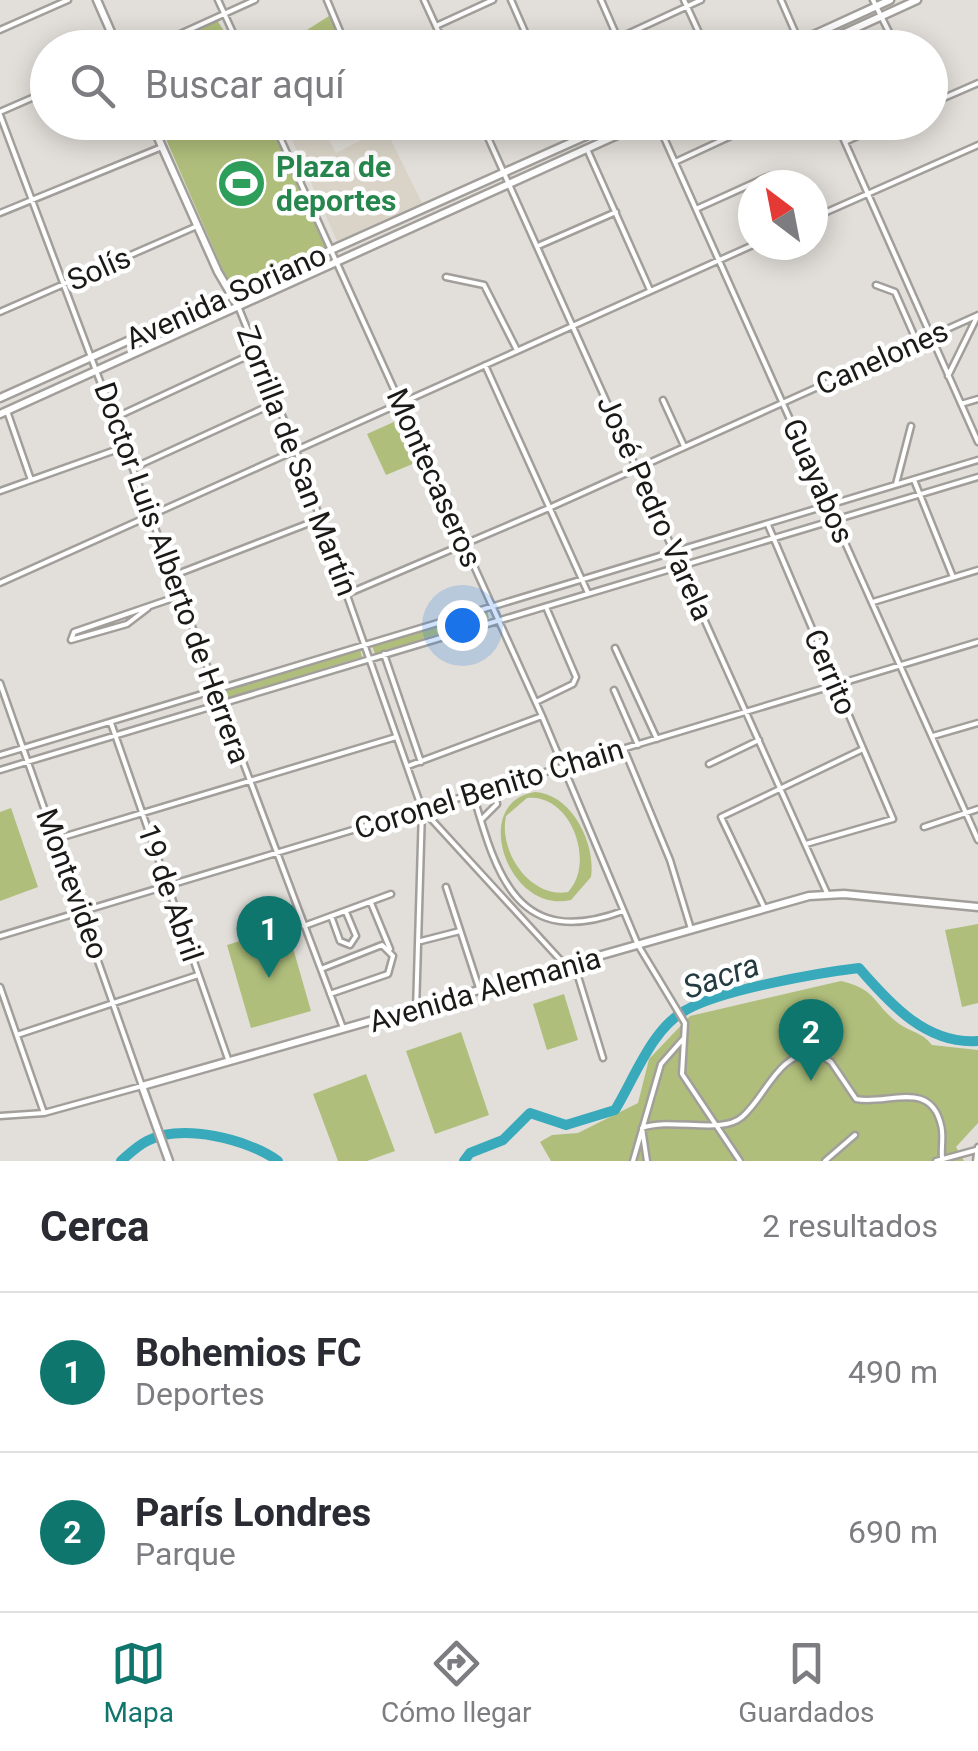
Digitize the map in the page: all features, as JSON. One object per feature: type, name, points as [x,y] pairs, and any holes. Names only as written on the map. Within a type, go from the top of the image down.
[{"type":"street","points":[[0,30],[68,0]]},
{"type":"street","points":[[96,0],[110,30]]},
{"type":"street","points":[[218,0],[232,30]]},
{"type":"street","points":[[189,30],[255,0]]},
{"type":"street","points":[[327,0],[340,30]]},
{"type":"street","points":[[424,0],[438,30]]},
{"type":"street","points":[[436,26],[492,0]]},
{"type":"street","points":[[511,0],[524,30]]},
{"type":"street","points":[[600,0],[614,30]]},
{"type":"street","points":[[634,30],[686,3],[701,0]]},
{"type":"street","points":[[781,0],[795,30]]},
{"type":"street","points":[[826,30],[874,3],[890,0]]},
{"type":"street","points":[[850,30],[918,0]]},
{"type":"street","points":[[686,3],[698,30]]},
{"type":"street","points":[[874,3],[889,30]]},
{"type":"street","points":[[948,96],[978,83]]},
{"type":"street","points":[[0,114],[30,100]]},
{"type":"street","name":"Doctor Luis Alberto de Herrera","points":[[0,114],[344,1031]]},
{"type":"street","name":"Zorrilla de San Martín","points":[[159,140],[258,351],[422,809],[416,1011]]},
{"type":"street","name":"Montecaseros","points":[[281,140],[536,702],[638,945],[685,1023],[686,1036]]},
{"type":"street","name":"José Pedro Varela","points":[[489,140],[828,894]]},
{"type":"street","name":"Avenida Soriano","points":[[2,408],[97,371],[607,140]]},
{"type":"street","name":"Guayabos","points":[[665,140],[978,840]]},
{"type":"street","points":[[674,162],[722,140]]},
{"type":"street","points":[[849,140],[845,142],[978,442]]},
{"type":"street","points":[[576,141],[587,149],[650,290]]},
{"type":"street","name":"Avenida Soriano","points":[[2,408],[92,357],[576,141]]},
{"type":"street","points":[[828,211],[978,144]]},
{"type":"street","points":[[0,213],[162,147]]},
{"type":"street","points":[[696,209],[738,190]]},
{"type":"street","points":[[538,246],[616,212]]},
{"type":"street","name":"Solís","points":[[0,312],[197,226]]},
{"type":"street","points":[[372,233],[376,242]]},
{"type":"street","points":[[0,583],[738,252]]},
{"type":"street","points":[[446,277],[484,286],[516,350]]},
{"type":"street","points":[[876,285],[895,292],[916,342]]},
{"type":"street","points":[[948,376],[978,315]]},
{"type":"street","name":"Canelones","points":[[347,594],[464,546],[978,315]]},
{"type":"street","points":[[114,418],[258,351]]},
{"type":"street","points":[[485,366],[588,593]]},
{"type":"street","points":[[961,404],[978,398]]},
{"type":"street","points":[[663,400],[684,446]]},
{"type":"street","points":[[132,468],[277,402]]},
{"type":"street","points":[[2,408],[31,480]]},
{"type":"street","points":[[896,484],[910,426]]},
{"type":"street","points":[[0,491],[124,446]]},
{"type":"street","points":[[0,755],[978,460]]},
{"type":"street","points":[[0,770],[978,477]]},
{"type":"street","points":[[914,480],[953,578]]},
{"type":"street","points":[[172,576],[320,519]]},
{"type":"street","name":"Cerrito","points":[[767,524],[893,819],[806,844]]},
{"type":"street","points":[[871,602],[978,570]]},
{"type":"street","points":[[148,608],[127,624],[71,640],[74,632],[180,595]]},
{"type":"street","points":[[536,702],[576,681],[546,606]]},
{"type":"street","name":"Coronel Benito Chain","points":[[0,936],[978,642]]},
{"type":"street","points":[[615,648],[657,739]]},
{"type":"street","points":[[384,654],[420,762]]},
{"type":"street","name":"Montevideo","points":[[0,683],[142,1086]]},
{"type":"street","points":[[614,690],[638,744]]},
{"type":"street","points":[[408,766],[542,716]]},
{"type":"street","name":"19 de Abril","points":[[111,722],[230,1063]]},
{"type":"street","points":[[933,736],[978,723]]},
{"type":"street","points":[[56,839],[398,737]]},
{"type":"street","points":[[709,764],[759,740]]},
{"type":"street","points":[[624,749],[670,860],[691,929]]},
{"type":"street","points":[[764,907],[721,816],[863,750]]},
{"type":"street","points":[[481,820],[497,804],[494,788]]},
{"type":"street","points":[[474,794],[514,900],[530,912],[580,923],[624,910]]},
{"type":"street","name":"Zorrilla de San Martín","points":[[422,809],[570,964]]},
{"type":"street","points":[[924,827],[978,809]]},
{"type":"street","points":[[446,887],[480,992]]},
{"type":"street","points":[[304,926],[391,894]]},
{"type":"street","name":"Avenida Alemania","points":[[142,1086],[416,1011],[764,907],[828,894],[978,907]]},
{"type":"street","points":[[330,994],[388,974],[395,962],[370,902]]},
{"type":"street","points":[[331,916],[340,941],[350,945],[356,936],[346,911]]},
{"type":"street","points":[[421,940],[462,930]]},
{"type":"street","points":[[321,969],[382,945],[390,949]]},
{"type":"street","points":[[570,964],[603,1058]]},
{"type":"street","points":[[17,1034],[199,975]]},
{"type":"street","points":[[0,987],[44,1113]]},
{"type":"street","points":[[686,1036],[682,1074],[740,1161]]},
{"type":"street","points":[[633,1161],[660,1064],[686,1036]]},
{"type":"street","points":[[642,1128],[669,1121],[719,1126],[742,1117],[782,1066],[796,1056],[816,1052],[832,1062],[856,1098],[874,1101],[909,1094],[927,1103],[942,1128],[939,1159],[977,1148],[976,1161]]},
{"type":"street","points":[[0,1116],[44,1113],[142,1086],[170,1161]]},
{"type":"street","points":[[642,1128],[647,1161]]},
{"type":"street","points":[[825,1161],[854,1135]]},
{"type":"shaded area","points":[[292,140],[329,140],[336,153],[361,140],[391,140],[422,203],[337,241]]},
{"type":"green space","points":[[329,16],[336,30],[307,30]]},
{"type":"green space","points":[[217,20],[223,30],[194,30]]},
{"type":"green space","name":"Plaza de deportes","points":[[166,140],[277,140],[326,249],[242,288],[229,284]]},
{"type":"green space","points":[[396,421],[415,463],[386,475],[367,434]]},
{"type":"green space","points":[[487,610],[489,618],[375,654],[372,646]]},
{"type":"green space","points":[[360,649],[362,657],[225,699],[222,691]]},
{"type":"green space","points":[[535,792],[548,795],[560,801],[579,823],[590,850],[591,877],[571,900],[549,900],[530,891],[515,875],[501,835],[504,815],[515,800]],"holes":[[[527,798],[543,799],[567,818],[579,848],[580,864],[568,892],[554,892],[530,881],[512,858],[507,844],[506,816]]]},
{"type":"green space","points":[[11,808],[38,887],[0,901],[0,812]]},
{"type":"green space","points":[[978,924],[978,1003],[962,1007],[945,930]]},
{"type":"green space","points":[[287,927],[311,1011],[251,1028],[227,945]]},
{"type":"green space","points":[[841,981],[868,993],[898,1023],[932,1045],[978,1050],[978,1123],[956,1147],[964,1161],[551,1161],[540,1142],[552,1135],[578,1133],[638,1103],[649,1059],[690,1016]]},
{"type":"green space","points":[[564,994],[578,1040],[547,1050],[533,1004]]},
{"type":"green space","points":[[461,1032],[489,1115],[435,1134],[406,1051]]},
{"type":"green space","points":[[366,1074],[395,1151],[367,1161],[338,1161],[313,1094]]},
{"type":"waterway","name":"Sacra","points":[[464,1161],[470,1153],[503,1140],[530,1113],[566,1125],[615,1110],[645,1055],[674,1018],[702,1003],[770,983],[859,968],[911,1020],[942,1036],[978,1041]]},
{"type":"waterway","name":"Sacra","points":[[121,1161],[147,1141],[178,1133],[233,1140],[278,1161]]},
{"type":"place","name":"Plaza de deportes","points":[[241,184]]},
{"type":"place","name":"Bohemios FC","points":[[269,978]]},
{"type":"place","name":"París Londres","points":[[811,1081]]}]
